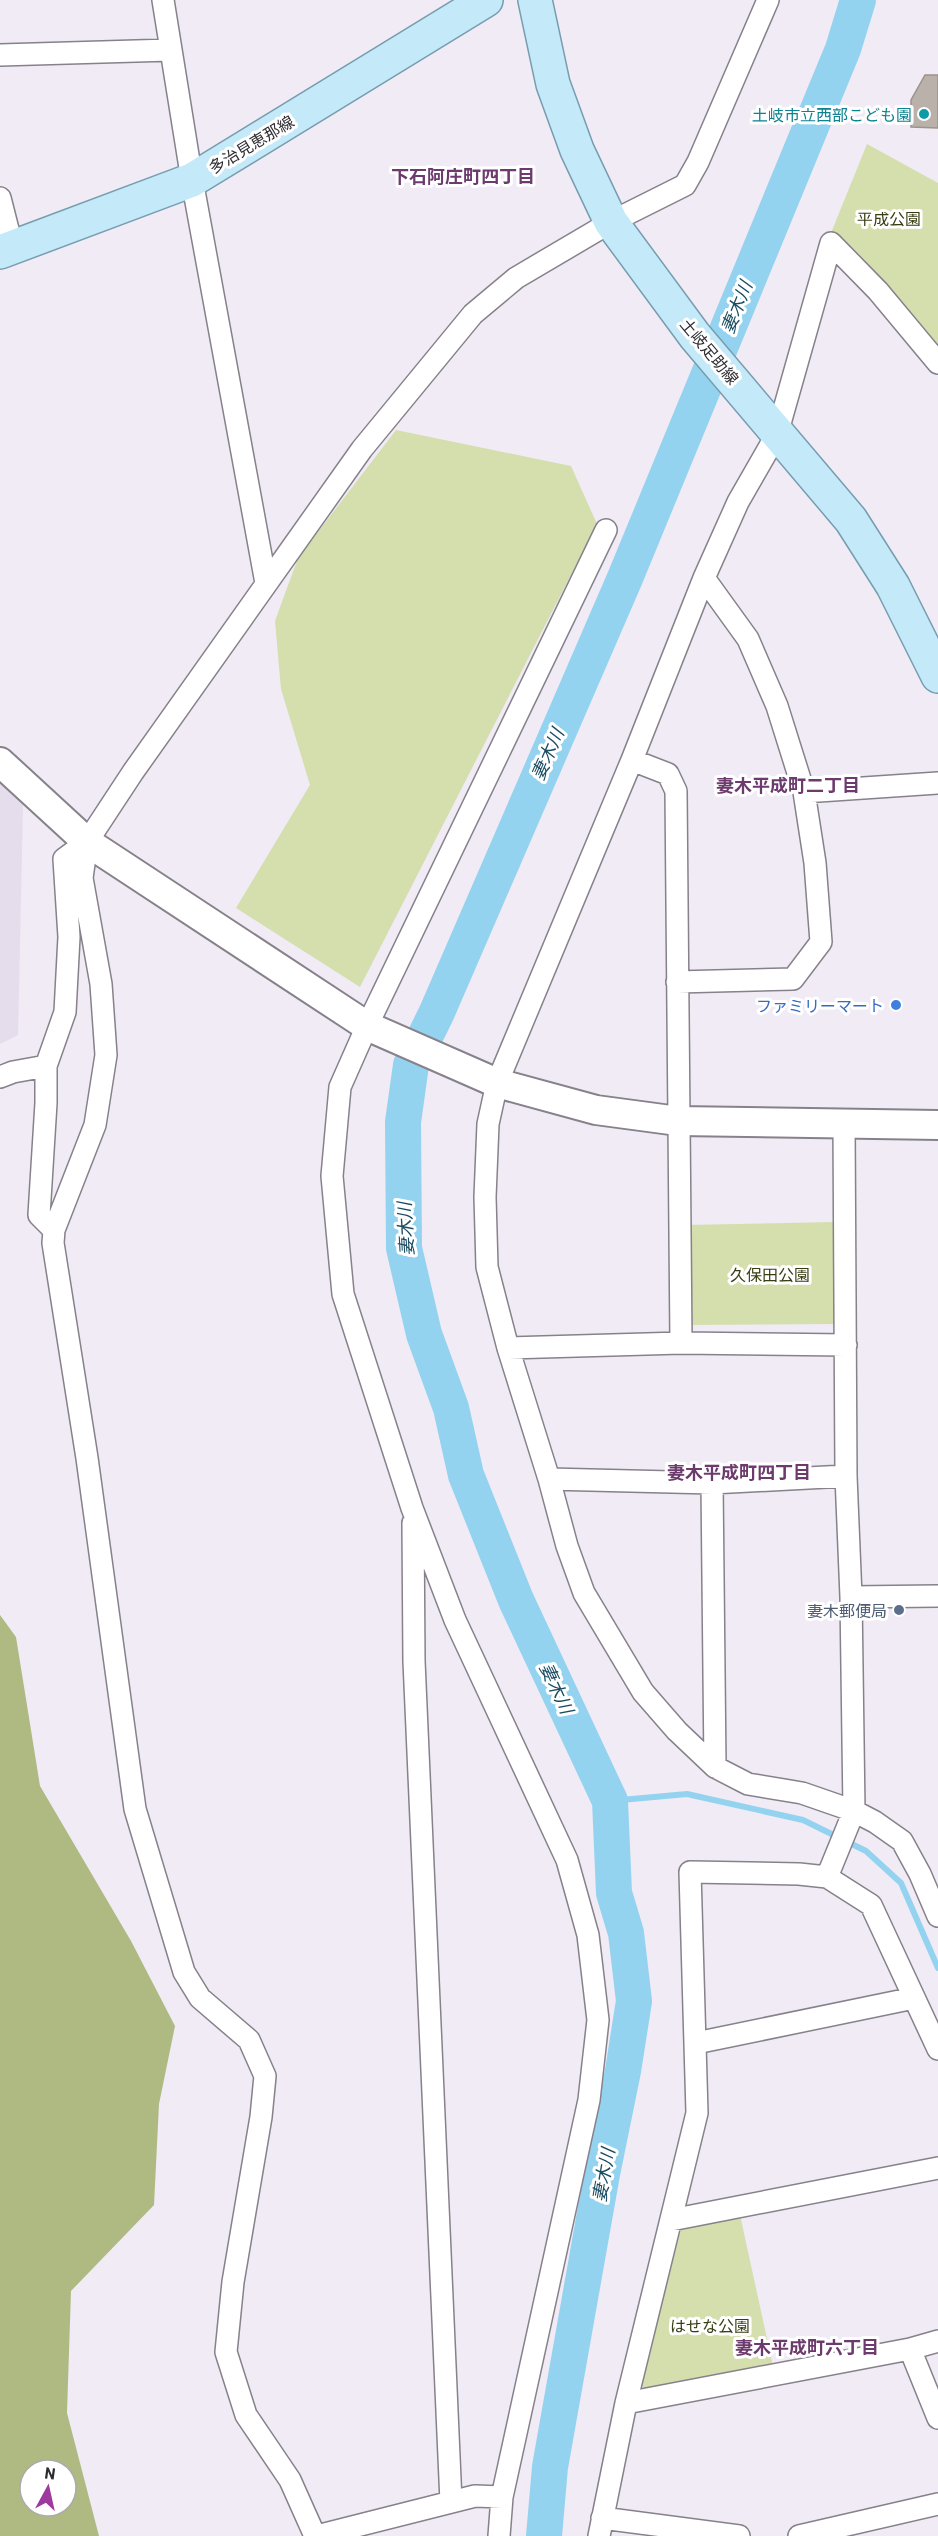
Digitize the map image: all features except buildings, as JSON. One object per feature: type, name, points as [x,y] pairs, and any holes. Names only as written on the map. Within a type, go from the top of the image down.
[{"type":"main road","name":"多治見恵那線","points":[[6,250],[192,180],[486,0]]},
{"type":"main road","name":"土岐足助線","points":[[535,0],[553,84],[577,150],[616,228],[695,336],[851,520],[893,586],[938,676]]},
{"type":"street","points":[[163,0],[192,180],[266,583]]},
{"type":"street","points":[[54,1230],[39,1215],[46,1066],[65,1012],[69,937],[64,859],[87,842],[266,583],[363,448],[474,314],[516,278],[616,228],[685,185],[698,162],[768,0]]},
{"type":"street","points":[[0,55],[170,50]]},
{"type":"street","points":[[0,198],[6,250]]},
{"type":"street","points":[[938,363],[878,291],[831,243],[770,423],[497,1083],[488,1124],[485,1197],[487,1267],[508,1348],[549,1479],[567,1546],[584,1593],[612,1643],[643,1692],[677,1731],[716,1767],[748,1784],[802,1793],[854,1811],[875,1822],[902,1841],[920,1874],[938,1916]]},
{"type":"street","points":[[499,2536],[502,2497],[589,2100],[598,2019],[588,1935],[567,1860],[455,1620],[412,1508],[343,1294],[332,1176],[340,1088],[367,1026],[606,530]]},
{"type":"street","points":[[677,982],[793,979],[821,942],[815,863],[804,792],[777,706],[748,639],[704,578]]},
{"type":"street","points":[[632,760],[668,774],[676,791],[681,1343]]},
{"type":"street","points":[[0,762],[87,842],[367,1026],[497,1083],[596,1110],[678,1121],[938,1125]]},
{"type":"street","points":[[804,792],[938,783]]},
{"type":"street","points":[[87,842],[82,878],[101,984],[106,1055],[95,1125],[54,1230],[53,1243],[87,1458],[135,1809],[184,1972],[200,1998],[249,2040],[265,2076],[261,2117],[233,2282],[226,2352],[246,2415],[290,2480],[316,2536],[476,2496],[502,2497]]},
{"type":"street","points":[[0,1077],[13,1072],[46,1066]]},
{"type":"street","points":[[827,1876],[854,1811],[851,1596],[846,1476],[844,1124]]},
{"type":"street","points":[[508,1348],[681,1343],[846,1345]]},
{"type":"street","points":[[549,1479],[712,1483],[846,1476]]},
{"type":"street","points":[[712,1483],[716,1767]]},
{"type":"street","points":[[412,1508],[414,1660],[451,2502]]},
{"type":"street","points":[[851,1596],[938,1596]]},
{"type":"street","points":[[739,2536],[600,2527],[626,2403],[697,2113],[690,1872],[827,1876],[871,1905],[938,2049]]},
{"type":"street","points":[[696,2043],[914,1998]]},
{"type":"street","points":[[671,2220],[938,2168]]},
{"type":"street","points":[[626,2403],[910,2349],[938,2341]]},
{"type":"street","points":[[910,2349],[938,2418]]},
{"type":"street","points":[[798,2536],[938,2504]]},
{"type":"shaded area","points":[[0,780],[23,804],[18,1035],[0,1044]]},
{"type":"green space","name":"平成公園","points":[[867,144],[938,183],[938,346],[872,270],[831,233]]},
{"type":"green space","points":[[396,430],[571,466],[597,524],[360,987],[236,908],[310,785],[281,689],[275,621],[298,558]]},
{"type":"green space","name":"久保田公園","points":[[835,1222],[837,1324],[685,1325],[685,1225]]},
{"type":"green space","points":[[0,1615],[16,1637],[40,1786],[131,1941],[175,2026],[159,2104],[154,2205],[71,2291],[67,2413],[99,2536],[0,2536]]},
{"type":"green space","name":"はせな公園","points":[[740,2215],[773,2366],[649,2392],[640,2384],[682,2225]]},
{"type":"waterway","name":"妻木川","points":[[544,2536],[550,2467],[634,2001],[626,1933],[614,1893],[610,1801],[516,1600],[466,1475],[451,1408],[424,1334],[404,1248],[403,1122],[411,1065],[437,1012],[625,578],[843,49],[858,0]]},
{"type":"waterway","points":[[610,1801],[687,1794],[803,1820],[866,1851],[901,1883],[938,1968]]},
{"type":"place","name":"土岐市立西部こども園","points":[[924,114]]},
{"type":"place","name":"ファミリーマート","points":[[896,1005]]},
{"type":"place","name":"妻木郵便局","points":[[899,1610]]},
{"type":"district","name":"下石阿庄町四丁目","points":[[463,176]]},
{"type":"district","name":"妻木平成町二丁目","points":[[788,785]]},
{"type":"district","name":"妻木平成町四丁目","points":[[739,1472]]},
{"type":"district","name":"妻木平成町六丁目","points":[[807,2347]]}]
